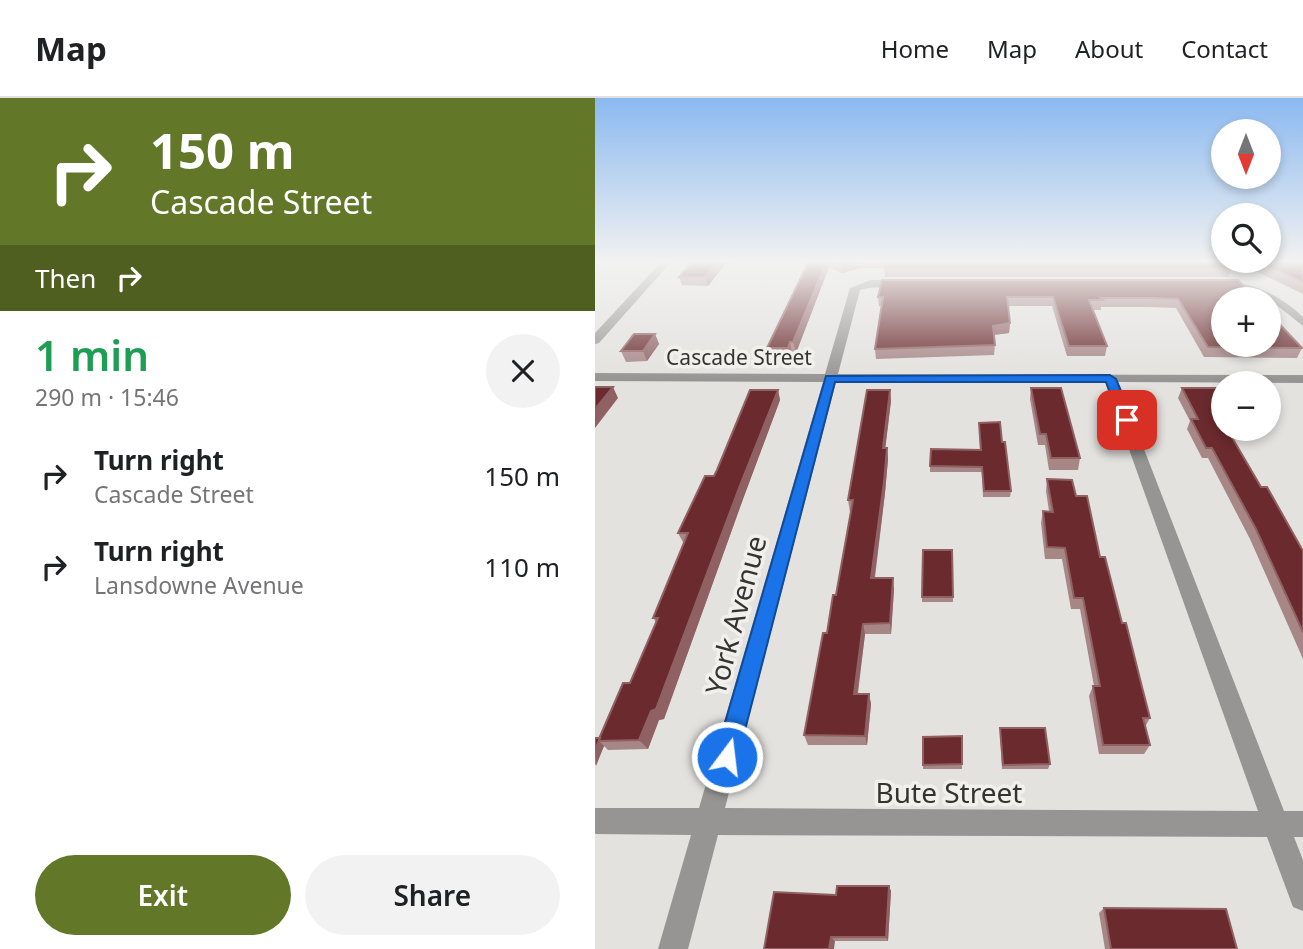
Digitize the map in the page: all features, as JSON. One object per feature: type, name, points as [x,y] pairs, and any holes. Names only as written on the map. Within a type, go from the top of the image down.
[{"type":"street","points":[[595,340],[631,301]]},
{"type":"street","name":"York Avenue","points":[[673,949],[852,301]]},
{"type":"street","points":[[1277,301],[1287,306],[1303,323]]},
{"type":"street","name":"Cascade Street","points":[[595,377],[1303,379]]},
{"type":"street","points":[[1110,379],[1303,897]]},
{"type":"street","name":"Bute Street","points":[[595,821],[1303,824]]},
{"type":"building","points":[[790,301],[810,301],[788,348],[767,348]]},
{"type":"building","points":[[882,301],[1007,301],[1010,323],[993,326],[995,345],[875,349]]},
{"type":"building","points":[[1054,301],[1089,301],[1107,346],[1069,346]]},
{"type":"building","points":[[1179,301],[1211,301],[1211,347],[1208,347]]},
{"type":"building","points":[[1281,326],[1302,348],[1281,348]]},
{"type":"building","points":[[634,334],[655,334],[643,351],[621,351]]},
{"type":"building","points":[[595,387],[613,387],[595,409]]},
{"type":"building","points":[[1031,388],[1061,388],[1080,458],[1051,458],[1046,434],[1040,434]]},
{"type":"building","points":[[1182,388],[1211,388],[1211,441],[1234,441],[1261,487],[1267,487],[1303,551],[1303,632],[1256,529],[1212,448],[1206,448],[1191,419],[1198,419]]},
{"type":"building","points":[[750,390],[778,390],[656,709],[651,711],[639,740],[598,741],[623,683],[630,683],[658,618],[653,618],[688,533],[678,533],[705,476],[714,476]]},
{"type":"building","points":[[867,390],[890,390],[883,448],[887,448],[884,482],[871,578],[893,578],[890,623],[863,624],[854,694],[869,694],[865,736],[804,735],[823,633],[827,633],[833,595],[836,595],[853,500],[848,500]]},
{"type":"building","points":[[1000,422],[1011,491],[984,491],[982,467],[930,466],[931,449],[981,450],[979,423]]},
{"type":"building","points":[[1047,479],[1072,480],[1076,496],[1087,496],[1100,557],[1105,557],[1122,623],[1126,623],[1150,718],[1143,718],[1150,745],[1103,745],[1093,686],[1100,686],[1083,598],[1074,598],[1065,548],[1047,547],[1043,511],[1053,512]]},
{"type":"building","points":[[923,550],[952,550],[953,597],[922,597]]},
{"type":"building","points":[[1000,728],[1045,728],[1050,764],[1003,765]]},
{"type":"building","points":[[962,736],[962,764],[923,765],[923,737]]},
{"type":"building","points":[[837,886],[889,886],[886,937],[831,937],[829,949],[764,949],[774,892],[836,895]]},
{"type":"building","points":[[1104,908],[1226,909],[1237,949],[1111,949]]},
{"type":"route","points":[[727,757],[830,379],[1110,379],[1127,420]]}]
